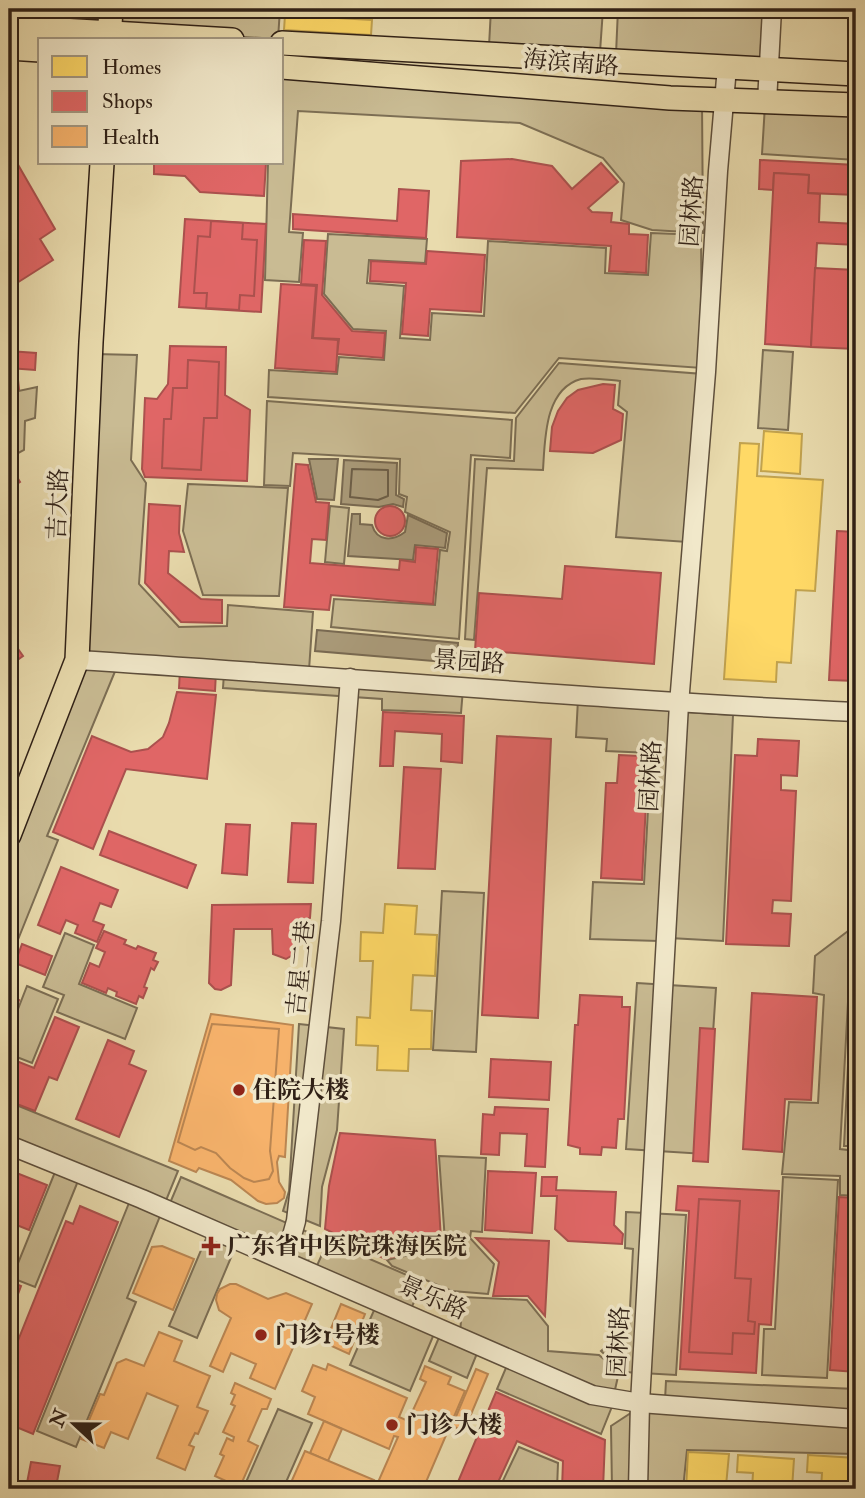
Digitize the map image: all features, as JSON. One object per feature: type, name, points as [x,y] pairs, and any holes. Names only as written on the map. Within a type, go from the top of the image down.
[{"type":"main road","points":[[109,37],[111,9]]},
{"type":"main road","points":[[9,27],[109,37],[150,38]]},
{"type":"main road","name":"海滨南路","points":[[284,43],[856,74]]},
{"type":"main road","points":[[9,48],[38,50]]},
{"type":"main road","name":"海滨南路","points":[[284,67],[725,101],[856,106]]},
{"type":"main road","name":"吉大路","points":[[9,835],[77,660],[90,356],[102,164]]},
{"type":"street","points":[[766,102],[772,9]]},
{"type":"street","name":"园林路","points":[[638,1489],[640,1403],[679,704],[727,67]]},
{"type":"street","name":"景园路","points":[[77,660],[679,704],[856,712]]},
{"type":"street","name":"吉星二巷","points":[[285,1261],[296,1221],[331,921],[350,678]]},
{"type":"street","name":"景乐路","points":[[9,1145],[110,1185],[593,1395],[640,1403],[856,1419]]},
{"type":"shaded area","points":[[9,9],[106,9],[106,24],[9,19]]},
{"type":"shaded area","points":[[115,9],[280,9],[278,38],[114,29]]},
{"type":"shaded area","points":[[491,9],[603,9],[600,52],[489,46]]},
{"type":"shaded area","points":[[618,9],[763,9],[760,60],[616,54]]},
{"type":"shaded area","points":[[284,70],[702,103],[703,233],[652,230],[621,220],[624,183],[603,158],[520,123],[298,111],[289,232],[303,233],[299,282],[265,280],[268,164],[284,164]]},
{"type":"shaded area","points":[[765,105],[856,108],[856,160],[762,154]]},
{"type":"shaded area","points":[[651,233],[701,235],[702,368],[559,358],[515,413],[268,397],[269,370],[337,374],[339,357],[384,360],[386,331],[353,329],[324,294],[328,234],[427,239],[425,263],[369,260],[367,283],[404,286],[400,338],[430,340],[432,313],[484,316],[488,241],[606,248],[605,273],[648,275]]},
{"type":"shaded area","points":[[763,350],[793,352],[788,430],[758,428]]},
{"type":"shaded area","points":[[95,354],[137,355],[131,460],[146,483],[139,584],[179,627],[227,626],[228,605],[313,612],[309,670],[82,656]]},
{"type":"shaded area","points":[[559,363],[703,374],[687,542],[616,537],[627,412],[618,405],[620,381],[581,379],[560,393],[553,405],[546,431],[543,470],[487,468],[474,640],[465,639],[475,459],[514,461],[516,418]]},
{"type":"shaded area","points":[[37,387],[35,418],[25,421],[24,450],[9,458],[9,393]]},
{"type":"shaded area","points":[[267,401],[512,420],[510,458],[471,455],[459,639],[331,627],[334,599],[435,605],[440,550],[447,551],[450,532],[405,512],[407,497],[399,494],[400,459],[293,453],[290,486],[264,485]]},
{"type":"shaded area","points":[[188,484],[288,488],[279,596],[203,595],[183,531]]},
{"type":"shaded area","points":[[330,506],[349,508],[344,564],[325,562]]},
{"type":"shaded area","points":[[81,665],[116,669],[47,836],[58,840],[9,962],[9,854]]},
{"type":"shaded area","points":[[224,673],[463,689],[461,713],[382,710],[382,699],[223,688]]},
{"type":"shaded area","points":[[578,699],[677,707],[659,941],[590,939],[593,882],[644,884],[651,753],[606,751],[607,739],[576,737]]},
{"type":"shaded area","points":[[684,712],[733,715],[723,941],[670,938]]},
{"type":"shaded area","points":[[442,891],[484,893],[476,1052],[433,1050]]},
{"type":"shaded area","points":[[856,925],[856,1002],[848,1002],[840,1149],[856,1151],[856,1196],[840,1195],[840,1176],[782,1174],[789,1102],[818,1103],[824,995],[813,993],[815,956]]},
{"type":"shaded area","points":[[65,933],[94,945],[79,984],[137,1008],[125,1039],[57,1012],[64,995],[43,987]]},
{"type":"shaded area","points":[[637,983],[716,988],[705,1154],[626,1149]]},
{"type":"shaded area","points":[[27,986],[58,999],[32,1063],[9,1054],[9,1032]]},
{"type":"shaded area","points":[[851,1005],[856,1006],[856,1146],[844,1146]]},
{"type":"shaded area","points":[[299,1024],[344,1029],[337,1130],[322,1187],[320,1226],[283,1211],[289,1191]]},
{"type":"shaded area","points":[[9,1102],[178,1171],[165,1203],[9,1139]]},
{"type":"shaded area","points":[[439,1156],[486,1158],[482,1232],[471,1231],[470,1238],[494,1264],[488,1294],[452,1291],[392,1266],[387,1260],[418,1253],[445,1241]]},
{"type":"shaded area","points":[[55,1172],[78,1181],[35,1287],[12,1278]]},
{"type":"shaded area","points":[[181,1177],[319,1237],[307,1263],[170,1203]]},
{"type":"shaded area","points":[[783,1177],[838,1180],[827,1378],[762,1375],[764,1329],[775,1329]]},
{"type":"shaded area","points":[[129,1203],[160,1216],[127,1298],[136,1302],[76,1447],[37,1431]]},
{"type":"shaded area","points":[[626,1212],[686,1215],[676,1375],[624,1372],[601,1351],[629,1327],[633,1249],[625,1248]]},
{"type":"shaded area","points":[[207,1236],[235,1248],[197,1338],[169,1326]]},
{"type":"shaded area","points":[[328,1241],[423,1282],[410,1311],[315,1270]]},
{"type":"shaded area","points":[[463,1297],[527,1300],[548,1326],[548,1351],[599,1355],[619,1372],[614,1394],[589,1390],[460,1333]]},
{"type":"shaded area","points":[[375,1308],[434,1334],[410,1391],[350,1365]]},
{"type":"shaded area","points":[[440,1335],[478,1351],[467,1378],[429,1361]]},
{"type":"shaded area","points":[[508,1363],[613,1404],[601,1434],[497,1389]]},
{"type":"shaded area","points":[[666,1381],[856,1389],[856,1414],[665,1400]]},
{"type":"shaded area","points":[[643,1405],[856,1419],[856,1454],[687,1450],[683,1489],[612,1489],[611,1426]]},
{"type":"shaded area","points":[[278,1409],[312,1423],[283,1489],[243,1489]]},
{"type":"shaded area","points":[[519,1447],[558,1463],[557,1489],[499,1489]]},
{"type":"water","points":[[309,459],[338,459],[334,500],[317,499]]},
{"type":"water","points":[[344,460],[397,463],[396,495],[404,499],[403,507],[393,504],[379,507],[341,504]]},
{"type":"water","points":[[352,514],[360,514],[360,524],[372,525],[378,535],[386,538],[405,532],[408,515],[447,533],[445,548],[415,545],[413,560],[348,556]]},
{"type":"water","points":[[317,630],[458,643],[457,663],[315,651]]},
{"type":"building: Homes","points":[[285,15],[372,20],[371,35],[284,30]]},
{"type":"building: Homes","points":[[764,431],[802,434],[800,474],[761,471]]},
{"type":"building: Homes","points":[[740,443],[759,444],[757,476],[823,480],[815,591],[796,590],[791,663],[777,662],[776,682],[724,679]]},
{"type":"building: Homes","points":[[385,904],[417,906],[415,934],[437,935],[435,976],[413,975],[411,1010],[432,1011],[431,1049],[409,1049],[408,1071],[377,1070],[378,1046],[356,1045],[357,1017],[370,1018],[373,961],[360,961],[361,932],[383,933]]},
{"type":"building: Homes","points":[[688,1452],[729,1454],[726,1486],[731,1489],[686,1489]]},
{"type":"building: Homes","points":[[738,1455],[794,1459],[792,1489],[752,1489],[753,1473],[737,1472]]},
{"type":"building: Homes","points":[[808,1455],[856,1458],[856,1489],[821,1489],[822,1473],[807,1472]]},
{"type":"building: Shops","points":[[9,149],[55,229],[40,239],[53,260],[9,288]]},
{"type":"building: Shops","points":[[512,159],[552,166],[572,189],[601,163],[618,182],[588,208],[592,212],[612,213],[611,222],[629,224],[629,234],[648,235],[646,273],[609,271],[611,246],[457,237],[461,161]]},
{"type":"building: Shops","points":[[760,160],[856,165],[856,195],[808,193],[809,175],[774,173],[773,190],[759,189]]},
{"type":"building: Shops","points":[[154,164],[266,164],[264,196],[200,192],[185,176],[154,174]]},
{"type":"building: Shops","points":[[774,173],[809,175],[808,193],[820,194],[819,222],[856,224],[856,245],[817,243],[811,347],[765,344]]},
{"type":"building: Shops","points":[[399,189],[429,191],[426,238],[293,229],[293,214],[397,221]]},
{"type":"building: Shops","points":[[185,219],[266,224],[261,312],[179,307]]},
{"type":"building: Shops","points":[[211,221],[243,223],[242,239],[257,240],[254,296],[240,295],[239,310],[206,308],[207,293],[194,293],[198,236],[210,237]]},
{"type":"building: Shops","points":[[304,240],[326,241],[322,295],[352,331],[385,333],[383,358],[337,354],[339,339],[313,338],[317,285],[301,284]]},
{"type":"building: Shops","points":[[427,251],[485,255],[481,312],[430,309],[428,336],[402,334],[406,283],[370,281],[371,261],[426,264]]},
{"type":"building: Shops","points":[[815,268],[856,270],[856,349],[811,347]]},
{"type":"building: Shops","points":[[281,284],[316,286],[312,338],[338,340],[336,372],[275,368]]},
{"type":"building: Shops","points":[[170,346],[226,347],[225,395],[250,410],[247,481],[145,477],[142,469],[145,398],[157,399],[168,384]]},
{"type":"building: Shops","points":[[9,351],[36,353],[35,370],[9,368]]},
{"type":"building: Shops","points":[[188,360],[219,362],[217,418],[204,418],[201,470],[162,468],[164,419],[171,419],[173,388],[187,388]]},
{"type":"building: Shops","points":[[9,371],[17,371],[19,389],[9,390]]},
{"type":"building: Shops","points":[[603,384],[615,385],[613,409],[623,414],[621,440],[593,453],[550,451],[552,427],[567,398],[578,390]]},
{"type":"building: Shops","points":[[9,464],[20,482],[9,489]]},
{"type":"building: Shops","points":[[296,464],[308,465],[316,502],[329,503],[326,540],[312,539],[310,563],[399,570],[400,560],[415,562],[416,547],[438,549],[433,604],[331,595],[329,610],[284,607]]},
{"type":"building: Shops","points":[[149,504],[180,506],[179,533],[184,552],[169,551],[168,573],[201,599],[222,600],[222,623],[181,622],[145,583]]},
{"type":"building: Shops","points":[[390,506],[401,510],[405,521],[401,532],[390,536],[379,532],[375,521],[379,510]]},
{"type":"building: Shops","points":[[837,531],[856,532],[856,681],[829,680]]},
{"type":"building: Shops","points":[[565,566],[661,573],[654,664],[475,650],[479,593],[562,599]]},
{"type":"building: Shops","points":[[9,636],[23,656],[9,666]]},
{"type":"building: Shops","points":[[180,670],[216,672],[215,691],[179,688]]},
{"type":"building: Shops","points":[[177,692],[216,695],[207,779],[126,769],[93,849],[53,832],[92,736],[131,752],[148,749],[163,737]]},
{"type":"building: Shops","points":[[383,712],[464,716],[462,763],[441,761],[442,734],[395,731],[393,766],[380,766]]},
{"type":"building: Shops","points":[[497,736],[551,739],[538,1018],[482,1015]]},
{"type":"building: Shops","points":[[758,739],[799,741],[797,776],[781,775],[781,790],[796,791],[791,901],[773,900],[772,913],[791,914],[789,946],[726,944],[735,755],[757,756]]},
{"type":"building: Shops","points":[[619,755],[639,756],[638,784],[647,785],[642,880],[601,878],[606,783],[617,783]]},
{"type":"building: Shops","points":[[404,767],[441,769],[435,869],[398,868]]},
{"type":"building: Shops","points":[[292,823],[316,824],[313,883],[288,882]]},
{"type":"building: Shops","points":[[226,824],[250,825],[247,875],[222,873]]},
{"type":"building: Shops","points":[[109,831],[196,865],[187,888],[100,855]]},
{"type":"building: Shops","points":[[61,867],[118,890],[111,907],[100,903],[93,921],[104,925],[97,942],[75,933],[78,925],[66,920],[60,934],[38,925]]},
{"type":"building: Shops","points":[[311,904],[310,918],[296,921],[295,952],[291,956],[286,959],[273,954],[272,929],[234,929],[231,985],[221,990],[215,989],[209,983],[212,905]]},
{"type":"building: Shops","points":[[104,931],[126,940],[124,944],[156,953],[153,960],[158,962],[154,970],[151,968],[143,998],[139,996],[136,1004],[116,996],[117,992],[108,988],[106,993],[82,983],[90,963],[99,967],[105,952],[96,948]]},
{"type":"building: Shops","points":[[22,944],[52,956],[45,975],[15,963]]},
{"type":"building: Shops","points":[[752,993],[817,997],[811,1100],[785,1099],[782,1152],[743,1149]]},
{"type":"building: Shops","points":[[580,995],[622,997],[622,1007],[630,1007],[624,1119],[618,1119],[616,1148],[602,1147],[601,1155],[580,1154],[580,1148],[568,1145],[575,1025],[578,1025]]},
{"type":"building: Shops","points":[[9,996],[19,1000],[9,1025]]},
{"type":"building: Shops","points":[[55,1017],[79,1027],[57,1080],[49,1077],[35,1111],[9,1101],[9,1058],[34,1068]]},
{"type":"building: Shops","points":[[700,1028],[715,1029],[708,1162],[693,1161]]},
{"type":"building: Shops","points":[[108,1040],[134,1051],[129,1064],[146,1071],[119,1137],[76,1119]]},
{"type":"building: Shops","points":[[491,1059],[551,1062],[549,1100],[489,1097]]},
{"type":"building: Shops","points":[[495,1107],[548,1109],[545,1167],[525,1166],[527,1134],[500,1133],[499,1155],[481,1154],[483,1114],[494,1115]]},
{"type":"building: Shops","points":[[340,1133],[435,1140],[441,1240],[417,1251],[385,1259],[325,1229],[329,1186]]},
{"type":"building: Shops","points":[[9,1170],[47,1185],[29,1230],[9,1222]]},
{"type":"building: Shops","points":[[488,1171],[536,1173],[532,1233],[485,1230]]},
{"type":"building: Shops","points":[[542,1177],[557,1177],[556,1190],[616,1192],[614,1225],[623,1234],[622,1244],[568,1241],[555,1229],[557,1196],[541,1196]]},
{"type":"building: Shops","points":[[678,1186],[779,1191],[771,1325],[759,1324],[756,1373],[680,1369],[689,1211],[676,1210]]},
{"type":"building: Shops","points":[[839,1197],[856,1198],[856,1372],[830,1370]]},
{"type":"building: Shops","points":[[699,1199],[740,1201],[735,1278],[751,1279],[748,1321],[755,1322],[754,1334],[733,1333],[732,1354],[689,1352]]},
{"type":"building: Shops","points":[[80,1206],[118,1222],[33,1434],[9,1424],[9,1363],[66,1221],[73,1224]]},
{"type":"building: Shops","points":[[476,1238],[549,1241],[545,1316],[528,1296],[493,1296],[499,1262]]},
{"type":"building: Shops","points":[[9,1281],[21,1286],[12,1310],[9,1308]]},
{"type":"building: Shops","points":[[496,1392],[605,1440],[603,1489],[562,1489],[563,1461],[517,1441],[495,1489],[455,1489]]},
{"type":"building: Shops","points":[[9,1459],[15,1459],[16,1489],[9,1489]]},
{"type":"building: Shops","points":[[31,1462],[60,1466],[56,1487],[27,1483]]},
{"type":"building: Health","name":"住院大楼","points":[[211,1014],[293,1025],[285,1157],[279,1156],[277,1162],[279,1182],[285,1192],[284,1198],[277,1203],[266,1204],[258,1201],[231,1180],[199,1168],[196,1172],[169,1161]]},
{"type":"building: Health","name":"住院大楼","points":[[212,1024],[279,1029],[270,1151],[273,1171],[269,1179],[254,1182],[244,1178],[216,1153],[201,1147],[195,1150],[178,1142]]},
{"type":"building: Health","points":[[162,1246],[194,1259],[173,1310],[133,1293],[152,1247]]},
{"type":"building: Health","name":"门诊1号楼","points":[[236,1284],[268,1299],[286,1293],[312,1304],[275,1389],[250,1378],[256,1364],[231,1353],[223,1372],[210,1366],[231,1318],[219,1310],[217,1294],[220,1289]]},
{"type":"building: Health","points":[[341,1304],[365,1314],[349,1354],[325,1343]]},
{"type":"building: Health","points":[[159,1332],[182,1341],[174,1361],[210,1376],[197,1407],[208,1411],[198,1434],[195,1433],[189,1445],[194,1447],[185,1470],[157,1458],[178,1406],[147,1393],[128,1439],[111,1432],[104,1448],[81,1439],[117,1363],[126,1359],[144,1366]]},
{"type":"building: Health","name":"门诊大楼","points":[[328,1364],[407,1398],[399,1417],[408,1421],[426,1382],[420,1379],[425,1366],[451,1377],[448,1384],[465,1391],[423,1489],[375,1489],[398,1437],[394,1436],[389,1449],[308,1414],[315,1397],[302,1391],[313,1365],[326,1370]]},
{"type":"building: Health","points":[[476,1369],[488,1374],[464,1431],[452,1426]]},
{"type":"building: Health","points":[[235,1383],[271,1399],[267,1409],[262,1409],[248,1441],[258,1446],[239,1489],[226,1485],[228,1482],[215,1476],[224,1456],[220,1454],[227,1438],[233,1441],[234,1437],[223,1432],[235,1406],[231,1404],[235,1395],[231,1393]]},
{"type":"building: Health","points":[[324,1421],[342,1429],[328,1461],[310,1453]]},
{"type":"building: Health","name":"门诊大楼","points":[[305,1451],[374,1480],[370,1489],[289,1487]]},
{"type":"place","name":"住院大楼","points":[[239,1090]]},
{"type":"place","name":"广东省中医院珠海医院","points":[[211,1246]]},
{"type":"place","name":"门诊1号楼","points":[[261,1335]]},
{"type":"place","name":"门诊大楼","points":[[392,1425]]}]
